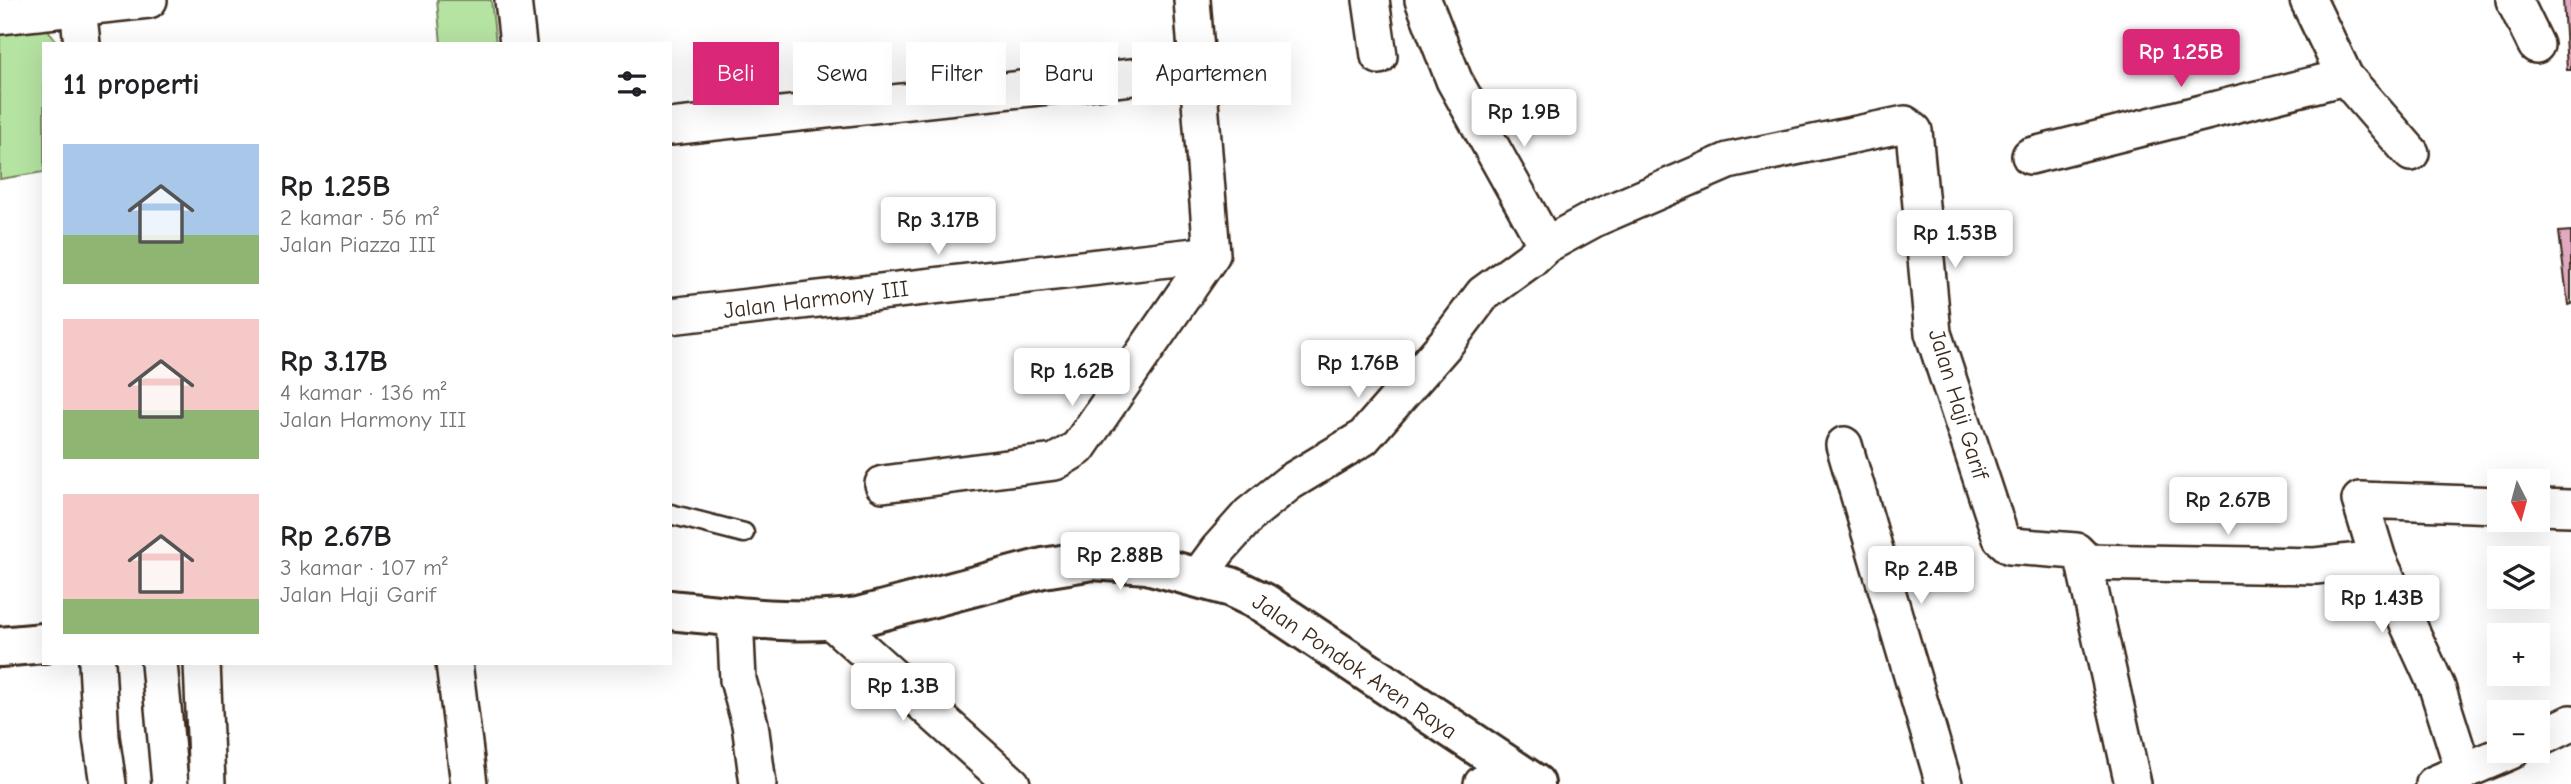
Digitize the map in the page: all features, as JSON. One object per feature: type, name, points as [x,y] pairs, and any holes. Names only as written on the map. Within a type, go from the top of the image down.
[{"type":"main road","name":"Jalan Pondok Aren Raya","points":[[672,610],[806,622],[831,621],[858,617],[1043,568],[1093,560],[1147,564],[1231,587],[1264,603],[1509,779]]},
{"type":"main road","points":[[0,647],[42,643]]},
{"type":"street","points":[[0,16],[149,0]]},
{"type":"street","points":[[513,0],[518,42]]},
{"type":"street","points":[[1192,0],[1195,42]]},
{"type":"street","points":[[1371,0],[1379,56]]},
{"type":"street","points":[[1198,577],[1250,514],[1290,482],[1363,438],[1446,343],[1483,294],[1546,245],[1454,80],[1423,0]]},
{"type":"street","points":[[2308,0],[2345,77],[2411,153]]},
{"type":"street","points":[[2514,0],[2536,45]]},
{"type":"street","points":[[78,7],[82,42]]},
{"type":"street","points":[[672,127],[1132,77]]},
{"type":"street","points":[[2030,156],[2345,77]]},
{"type":"street","points":[[883,484],[1055,462],[1078,448],[1212,254],[1200,105]]},
{"type":"street","name":"Jalan Haji Garif","points":[[1546,245],[1594,219],[1728,161],[1893,125],[1905,124],[1911,127],[1914,131],[1933,333],[2001,538],[2010,546],[2076,551],[2085,562]]},
{"type":"street","name":"Jalan Harmony III","points":[[672,316],[1212,254]]},
{"type":"street","points":[[1844,445],[1944,784]]},
{"type":"street","points":[[2487,505],[2360,500],[2378,559],[2437,687],[2449,778],[2487,761]]},
{"type":"street","points":[[2550,507],[2571,508]]},
{"type":"street","points":[[2133,784],[2085,562],[2315,566],[2378,559]]},
{"type":"street","points":[[734,617],[738,680],[750,724],[758,784]]},
{"type":"street","points":[[831,621],[1012,784]]},
{"type":"street","points":[[97,665],[108,784]]},
{"type":"street","points":[[159,665],[170,784]]},
{"type":"street","points":[[202,665],[207,784]]},
{"type":"street","points":[[454,665],[469,784]]},
{"type":"street","points":[[2550,733],[2571,723]]},
{"type":"lane","points":[[672,515],[744,533]]},
{"type":"green space","points":[[437,0],[491,0],[496,42],[441,42]]},
{"type":"green space","points":[[46,27],[57,42],[42,42],[42,172],[0,179],[0,33]]},
{"type":"building","points":[[2563,0],[2571,0],[2571,70],[2567,70]]},
{"type":"building","points":[[2571,231],[2571,304],[2568,305],[2559,232]]}]
